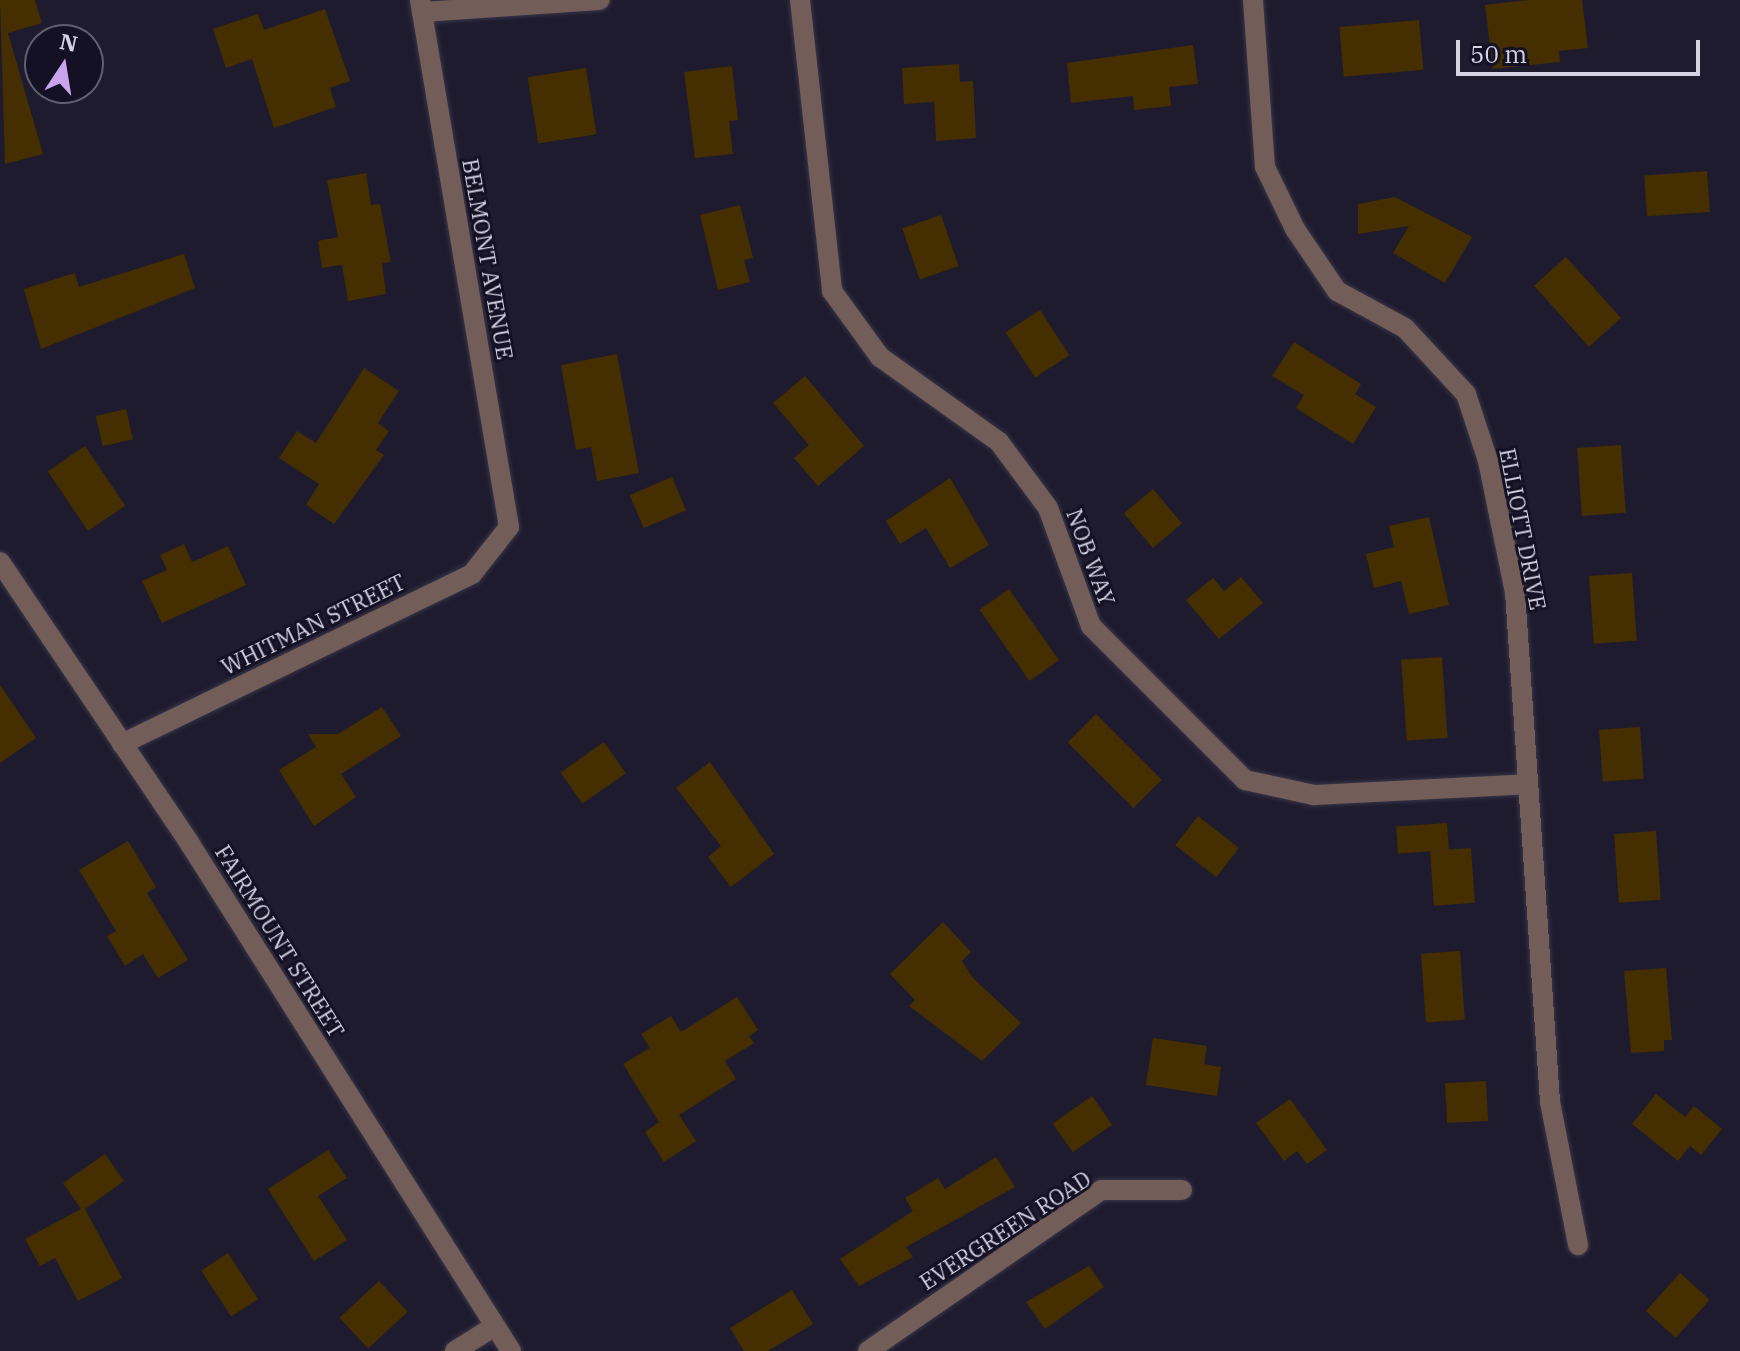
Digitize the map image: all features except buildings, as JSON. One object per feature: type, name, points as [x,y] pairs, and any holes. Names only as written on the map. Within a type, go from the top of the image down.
[{"type":"street","points":[[421,6],[600,0]]},
{"type":"street","name":"NOB WAY","points":[[800,0],[832,291],[880,357],[999,442],[1048,508],[1091,626],[1245,780],[1314,795],[1528,784]]},
{"type":"street","name":"ELLIOTT DRIVE","points":[[1253,0],[1265,167],[1295,229],[1337,291],[1405,328],[1466,394],[1515,592],[1550,1102],[1578,1245]]},
{"type":"street","name":"BELMONT AVENUE","points":[[421,6],[509,527]]},
{"type":"street","name":"WHITMAN STREET","points":[[122,744],[472,574],[509,527]]},
{"type":"street","name":"FAIRMOUNT STREET","points":[[0,562],[122,744],[511,1351]]},
{"type":"street","name":"EVERGREEN ROAD","points":[[868,1351],[1101,1190],[1182,1190]]},
{"type":"street","points":[[455,1351],[495,1326]]}]
